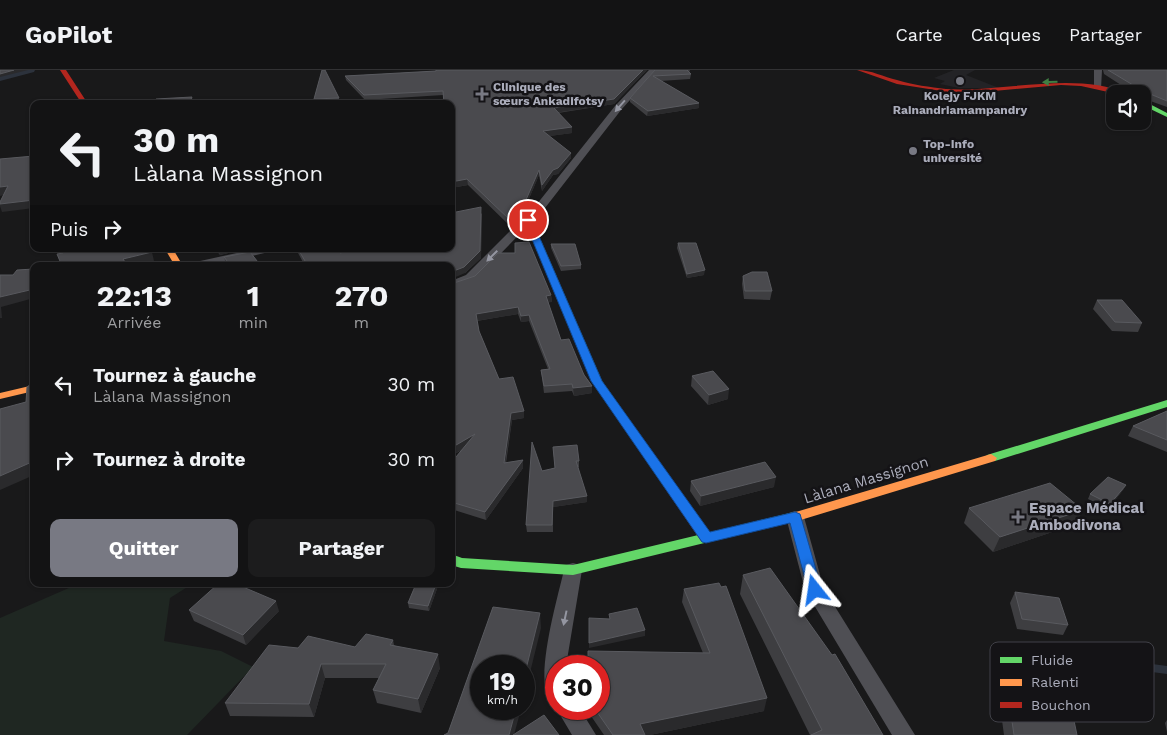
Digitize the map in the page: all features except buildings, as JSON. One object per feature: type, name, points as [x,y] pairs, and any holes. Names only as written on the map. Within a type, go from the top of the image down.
[{"type":"street","points":[[63,70],[82,100]]},
{"type":"street","points":[[455,284],[470,278],[542,206],[618,108],[652,70]]},
{"type":"street","points":[[860,70],[898,82],[939,90],[976,90],[1054,82],[1073,82],[1106,89]]},
{"type":"street","points":[[1098,70],[1098,87]]},
{"type":"street","points":[[1151,107],[1167,115]]},
{"type":"street","points":[[528,220],[597,381],[706,538]]},
{"type":"street","points":[[212,262],[256,252]]},
{"type":"street","points":[[0,387],[30,380]]},
{"type":"street","points":[[0,396],[30,389]]},
{"type":"street","name":"Làlana Massignon","points":[[455,561],[461,563],[573,570],[795,517],[856,500],[1167,403]]},
{"type":"street","points":[[795,517],[815,590],[904,735]]},
{"type":"street","points":[[556,655],[573,570]]},
{"type":"street","points":[[575,720],[585,735]]},
{"type":"shaded area","points":[[954,70],[975,70],[966,75],[999,88],[959,88],[940,84],[945,81],[934,78]]},
{"type":"shaded area","points":[[71,587],[187,587],[170,598],[164,641],[221,651],[253,667],[187,735],[0,735],[0,618]]},
{"type":"waterway","points":[[0,78],[30,70]]},
{"type":"waterway","points":[[1154,668],[1167,670]]},
{"type":"traffic: fast","points":[[1151,107],[1167,115]]},
{"type":"traffic: fast","points":[[528,220],[597,381],[669,485]]},
{"type":"traffic: fast","points":[[991,458],[1167,403]]},
{"type":"traffic: fast","points":[[455,561],[461,563],[573,570],[794,517]]},
{"type":"traffic: slow","points":[[171,252],[177,262]]},
{"type":"traffic: slow","points":[[0,396],[30,389]]},
{"type":"traffic: slow","points":[[794,517],[991,458]]},
{"type":"traffic: jam","points":[[63,70],[82,100]]},
{"type":"traffic: jam","points":[[860,70],[909,85],[948,91],[983,90],[1042,84],[1081,85],[1106,89]]},
{"type":"traffic: jam","points":[[669,485],[706,538]]},
{"type":"place","name":"Kolejy FJKM Rainandriamampandry","points":[[960,81]]},
{"type":"place","name":"Clinique des sœurs Ankadifotsy","points":[[482,94]]},
{"type":"place","name":"Top-Info université","points":[[913,151]]},
{"type":"place","name":"Espace Médical Ambodivona","points":[[1018,517]]},
{"type":"route","points":[[528,220],[597,381],[706,538],[795,517],[815,590]]}]
